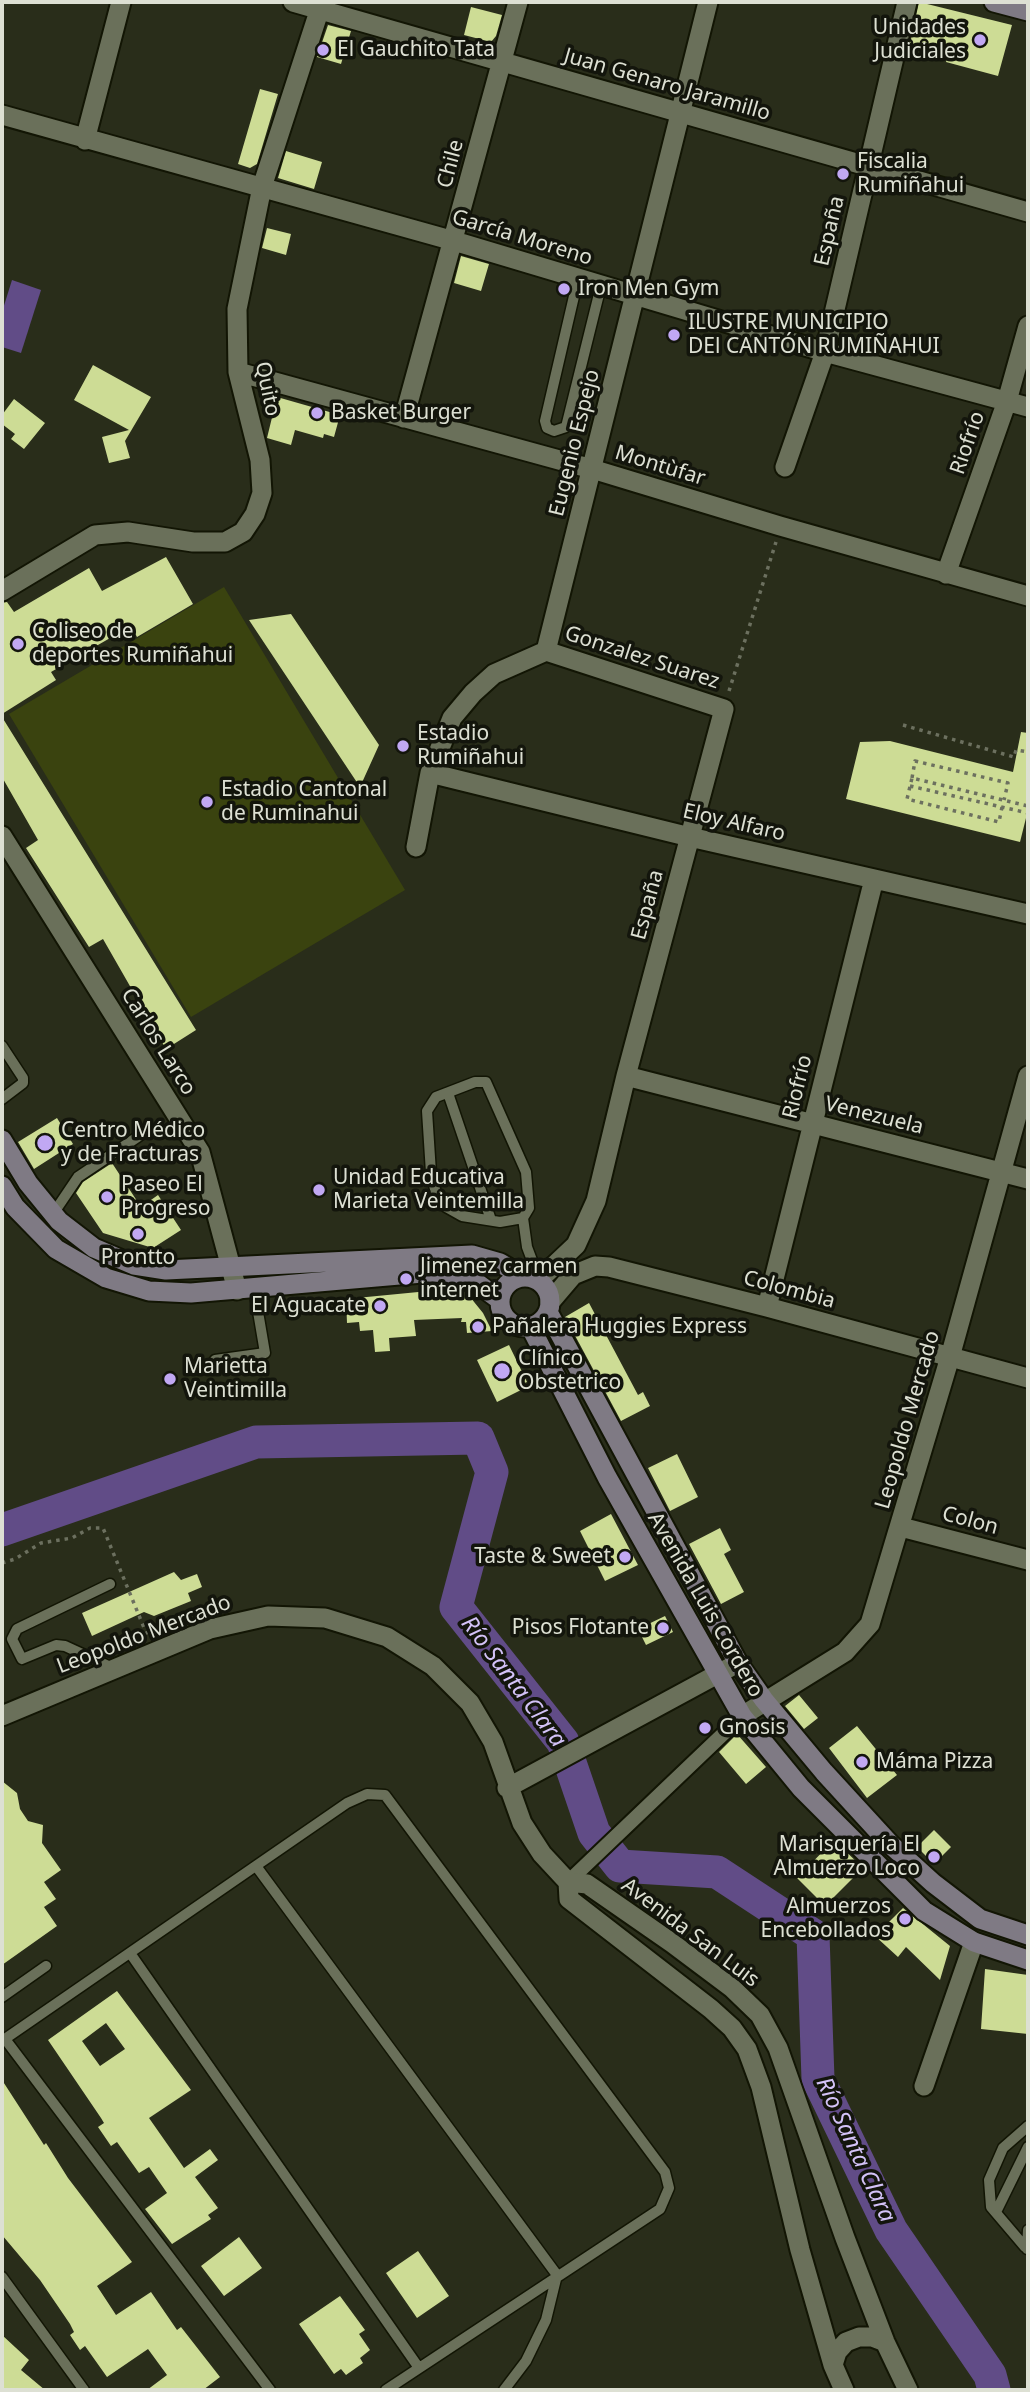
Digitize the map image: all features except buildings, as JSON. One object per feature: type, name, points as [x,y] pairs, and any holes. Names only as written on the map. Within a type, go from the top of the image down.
[{"type":"main road","points":[[994,2],[1028,11]]},
{"type":"main road","points":[[2,1140],[28,1183],[53,1214],[94,1248],[134,1265],[166,1270],[472,1255],[535,1277],[547,1290],[549,1307],[538,1324],[522,1327],[508,1320],[500,1307],[500,1300],[504,1287],[535,1277]]},
{"type":"main road","points":[[4,1193],[55,1249],[106,1279],[149,1291],[191,1293],[434,1272],[466,1275],[500,1300]]},
{"type":"main road","name":"Avenida Luis Cordero","points":[[549,1307],[738,1662],[764,1700],[824,1772],[890,1844],[933,1884],[980,1919],[1028,1935]]},
{"type":"main road","name":"Avenida Luis Cordero","points":[[530,1326],[607,1478],[715,1673],[742,1716],[802,1788],[924,1911],[974,1942],[1028,1960]]},
{"type":"street","points":[[85,140],[121,2]]},
{"type":"street","name":"Juan Genaro Jaramillo","points":[[293,2],[321,6],[1028,212]]},
{"type":"street","name":"Chile","points":[[404,418],[518,2]]},
{"type":"street","name":"Eugenio Espejo","points":[[546,651],[708,2]]},
{"type":"street","name":"España","points":[[785,467],[825,352],[907,2]]},
{"type":"street","name":"Quito","points":[[2,591],[95,535],[128,532],[210,543],[225,542],[243,532],[255,514],[262,493],[260,460],[238,372],[237,309],[262,187],[321,6]]},
{"type":"street","name":"García Moreno","points":[[2,115],[454,241],[825,352],[1028,407]]},
{"type":"street","name":"Riofrío","points":[[946,574],[1007,401],[1028,326]]},
{"type":"street","name":"Montùfar","points":[[238,372],[592,469],[780,526],[1028,596]]},
{"type":"street","points":[[416,847],[430,773],[452,718],[473,692],[495,674],[546,651]]},
{"type":"street","name":"Gonzalez Suarez","points":[[546,651],[724,709]]},
{"type":"street","name":"España","points":[[535,1277],[576,1245],[586,1229],[596,1201],[626,1076],[724,709]]},
{"type":"street","name":"Eloy Alfaro","points":[[430,773],[690,837],[1028,914]]},
{"type":"street","name":"Carlos Larco","points":[[2,836],[200,1152],[232,1265],[245,1289]]},
{"type":"street","name":"Riofrío","points":[[767,1307],[874,878]]},
{"type":"street","name":"Venezuela","points":[[626,1076],[1028,1179]]},
{"type":"street","name":"Leopoldo Mercado","points":[[742,1716],[845,1652],[870,1624],[901,1527],[1028,1076]]},
{"type":"street","name":"Colombia","points":[[549,1307],[573,1275],[595,1266],[767,1307],[1028,1378]]},
{"type":"street","name":"Colon","points":[[901,1527],[1028,1560]]},
{"type":"street","name":"Leopoldo Mercado","points":[[2,1716],[209,1629],[268,1616],[325,1618],[387,1637],[433,1665],[470,1703],[493,1742],[508,1788]]},
{"type":"street","points":[[508,1788],[738,1662]]},
{"type":"street","points":[[568,1882],[742,1716]]},
{"type":"street","name":"Avenida San Luis","points":[[508,1788],[522,1823],[542,1854],[568,1882],[569,1899],[711,2009],[732,2028],[747,2049],[761,2087],[800,2250],[833,2365],[843,2389]]},
{"type":"street","name":"Avenida San Luis","points":[[568,1882],[587,1884],[732,1988],[760,2015],[778,2048],[885,2342],[908,2390]]},
{"type":"street","points":[[924,2086],[974,1942]]},
{"type":"street","points":[[833,2365],[837,2352],[846,2342],[873,2336],[885,2342]]},
{"type":"lane","points":[[578,279],[545,421],[547,428],[554,431],[566,427],[601,286]]},
{"type":"lane","points":[[2,1046],[23,1078],[23,1083],[2,1099]]},
{"type":"lane","points":[[523,1218],[491,1220],[462,1216],[446,1207],[436,1193],[431,1173],[427,1111],[436,1097],[475,1082],[486,1082],[526,1172],[529,1208],[523,1218],[535,1277]]},
{"type":"lane","points":[[448,1093],[491,1220]]},
{"type":"lane","points":[[53,1214],[78,1177],[139,1136]]},
{"type":"lane","points":[[215,1360],[265,1353],[245,1289]]},
{"type":"lane","points":[[110,1584],[17,1629],[12,1639],[22,1659],[56,1645],[65,1646],[115,1669]]},
{"type":"lane","points":[[270,2390],[4,2040],[347,1804],[367,1794],[385,1795],[665,2172],[669,2188],[660,2209],[386,2390]]},
{"type":"lane","points":[[257,1866],[557,2275],[546,2320],[526,2361],[504,2390]]},
{"type":"lane","points":[[130,1953],[419,2368]]},
{"type":"lane","points":[[2,1997],[46,1966]]},
{"type":"lane","points":[[1027,2249],[991,2207],[989,2180],[1003,2148],[1028,2126]]},
{"type":"lane","points":[[996,2212],[1028,2147]]},
{"type":"lane","points":[[1027,2249],[1028,2230]]},
{"type":"lane","points":[[2,2277],[84,2390]]},
{"type":"path","points":[[724,709],[780,526]]},
{"type":"path","points":[[903,725],[1014,757],[1016,750],[1028,752]]},
{"type":"path","points":[[1002,807],[999,822],[907,799],[915,761],[1008,783],[1004,800]]},
{"type":"path","points":[[912,778],[1028,806]]},
{"type":"path","points":[[910,786],[1028,813]]},
{"type":"path","points":[[2,1563],[15,1559],[41,1543],[72,1538],[90,1528],[103,1528],[154,1653]]},
{"type":"green space","name":"Estadio Cantonal de Ruminahui","points":[[224,587],[405,890],[191,1017],[9,714]]},
{"type":"shaded area","points":[[12,280],[41,290],[21,353],[2,347],[2,312]]},
{"type":"waterway","name":"Río Santa Clara","points":[[2,1530],[256,1442],[478,1438],[492,1472],[456,1607],[563,1742],[594,1833],[620,1866],[717,1872],[813,1935],[818,2079],[891,2230],[990,2375],[994,2390]]},
{"type":"place","name":"Unidades Judiciales","points":[[980,40]]},
{"type":"place","name":"El Gauchito Tata","points":[[323,50]]},
{"type":"place","name":"Fiscalia Rumiñahui","points":[[843,174]]},
{"type":"place","name":"Iron Men Gym","points":[[564,289]]},
{"type":"place","name":"ILUSTRE MUNICIPIO DEl CANTÓN RUMIÑAHUI","points":[[674,335]]},
{"type":"place","name":"Basket Burger","points":[[317,413]]},
{"type":"place","name":"Coliseo de deportes Rumiñahui","points":[[18,644]]},
{"type":"place","name":"Estadio Rumiñahui","points":[[403,746]]},
{"type":"place","name":"Estadio Cantonal de Ruminahui","points":[[207,802]]},
{"type":"place","name":"Centro Médico y de Fracturas","points":[[45,1143]]},
{"type":"place","name":"Unidad Educativa Marieta Veintemilla","points":[[319,1190]]},
{"type":"place","name":"Paseo El Progreso","points":[[107,1197]]},
{"type":"place","name":"Prontto","points":[[138,1234]]},
{"type":"place","name":"Jimenez carmen internet","points":[[406,1279]]},
{"type":"place","name":"El Aguacate","points":[[380,1306]]},
{"type":"place","name":"Pañalera Huggies Express","points":[[478,1327]]},
{"type":"place","name":"Clínico Obstetrico","points":[[502,1371]]},
{"type":"place","name":"Marietta Veintimilla","points":[[170,1379]]},
{"type":"place","name":"Taste & Sweet","points":[[625,1557]]},
{"type":"place","name":"Pisos Flotante","points":[[663,1628]]},
{"type":"place","name":"Gnosis","points":[[705,1728]]},
{"type":"place","name":"Máma Pizza","points":[[862,1762]]},
{"type":"place","name":"Marisquería El Almuerzo Loco","points":[[934,1857]]},
{"type":"place","name":"Almuerzos Encebollados","points":[[905,1919]]}]
